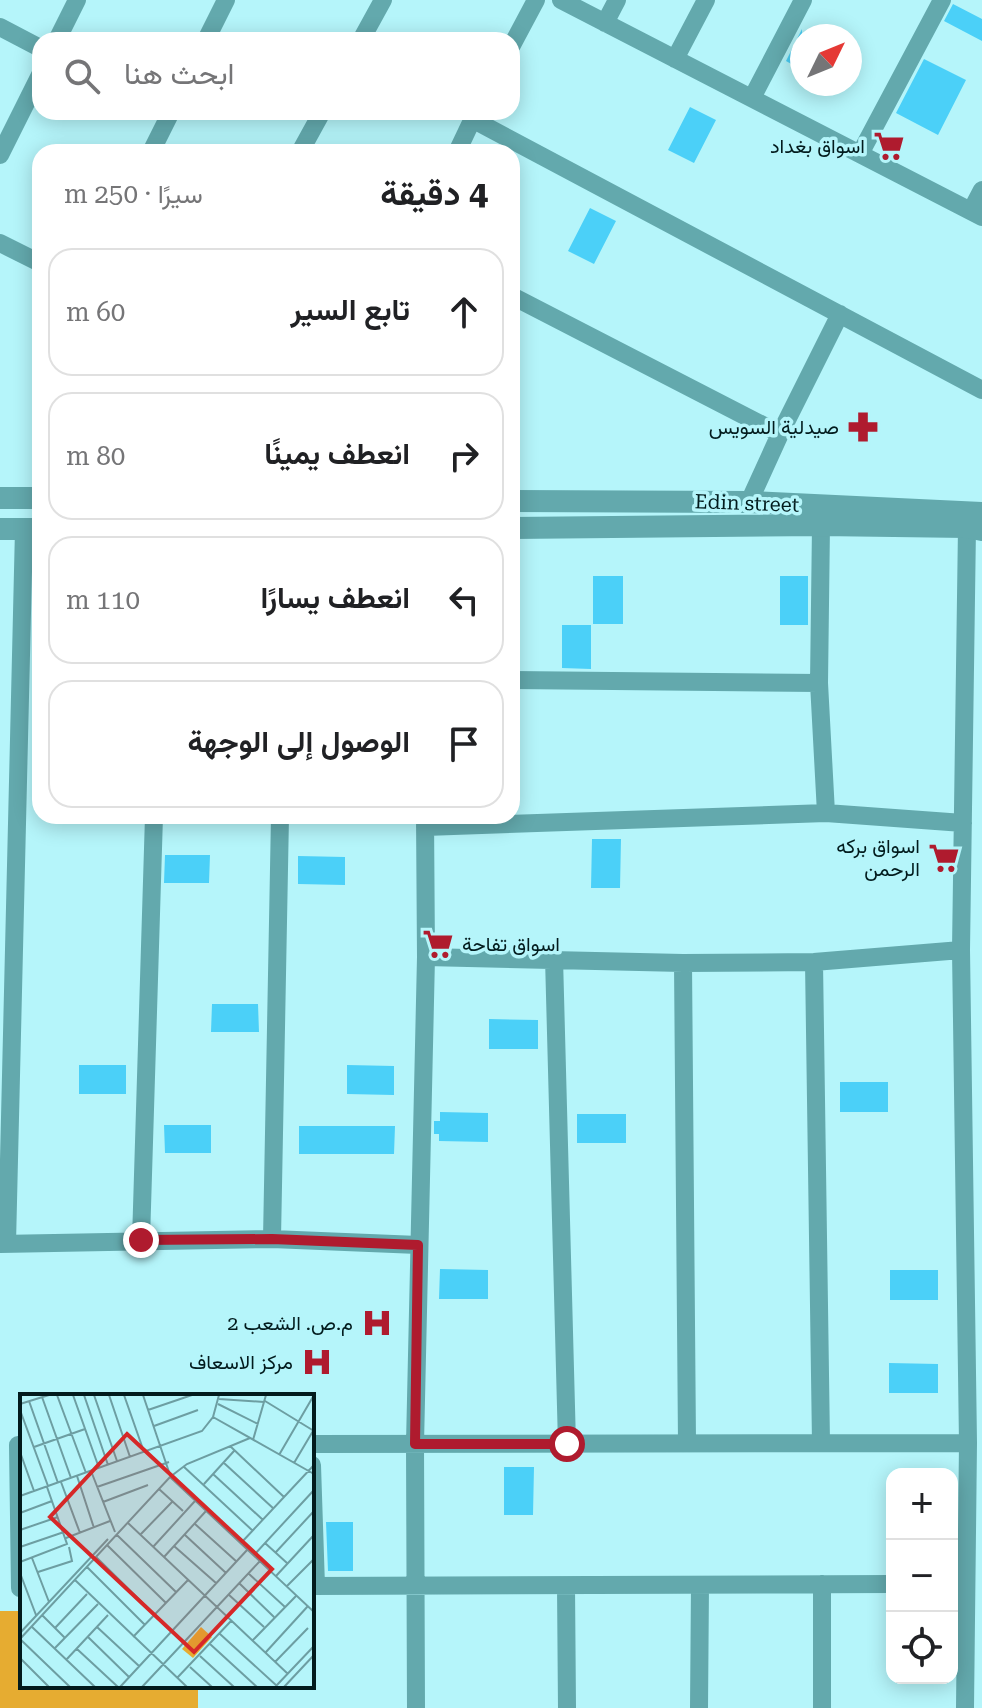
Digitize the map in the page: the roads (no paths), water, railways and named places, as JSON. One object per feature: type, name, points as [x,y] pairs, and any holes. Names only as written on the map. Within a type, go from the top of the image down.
[{"type":"street","points":[[61,32],[77,0]]},
{"type":"street","points":[[210,32],[226,0]]},
{"type":"street","points":[[365,32],[383,0]]},
{"type":"street","points":[[519,32],[536,0]]},
{"type":"street","points":[[561,0],[976,214],[982,190]]},
{"type":"street","points":[[605,23],[617,0]]},
{"type":"street","points":[[675,59],[706,0]]},
{"type":"street","points":[[752,98],[803,0]]},
{"type":"street","points":[[860,154],[942,0]]},
{"type":"street","points":[[0,27],[32,44]]},
{"type":"street","points":[[0,155],[32,91]]},
{"type":"street","points":[[155,144],[167,120]]},
{"type":"street","points":[[304,144],[318,120]]},
{"type":"street","points":[[461,144],[472,120]]},
{"type":"street","points":[[481,120],[982,390]]},
{"type":"street","points":[[0,243],[32,259]]},
{"type":"street","points":[[520,300],[780,434]]},
{"type":"street","points":[[749,502],[840,314]]},
{"type":"street","points":[[0,498],[32,498]]},
{"type":"street","name":"Edin street","points":[[520,501],[749,502],[977,523]]},
{"type":"street","points":[[965,1708],[959,1584],[975,1510],[968,1443],[974,1364],[961,950],[963,823],[977,523]]},
{"type":"street","name":"Edin street","points":[[520,528],[977,523]]},
{"type":"street","points":[[821,525],[819,683],[826,813]]},
{"type":"street","points":[[0,529],[32,529],[3,1244],[272,1239],[418,1245]]},
{"type":"street","points":[[520,680],[819,683]]},
{"type":"street","points":[[520,820],[826,813],[963,823]]},
{"type":"street","points":[[141,1240],[154,824]]},
{"type":"street","points":[[272,1239],[280,824]]},
{"type":"street","points":[[416,1708],[418,1586],[415,1444],[426,957],[425,824]]},
{"type":"street","points":[[426,957],[683,963],[814,962],[961,950]]},
{"type":"street","points":[[554,958],[567,1444]]},
{"type":"street","points":[[814,962],[821,1443]]},
{"type":"street","points":[[683,963],[687,1443]]},
{"type":"street","points":[[314,1444],[968,1443]]},
{"type":"street","points":[[13,1445],[20,1570]]},
{"type":"street","points":[[822,1584],[822,1708]]},
{"type":"street","points":[[314,1586],[886,1584]]},
{"type":"street","points":[[699,1708],[700,1585]]},
{"type":"street","points":[[566,1586],[567,1708]]},
{"type":"place","name":"اسواق بغداد","points":[[889,146]]},
{"type":"place","name":"صيدلية السويس","points":[[863,427]]},
{"type":"place","name":"اسواق بركه الرحمن","points":[[944,858]]},
{"type":"place","name":"اسواق تفاحة","points":[[438,944]]},
{"type":"place","name":"م.ص. الشعب 2","points":[[377,1323]]},
{"type":"place","name":"مركز الاسعاف","points":[[317,1362]]}]
